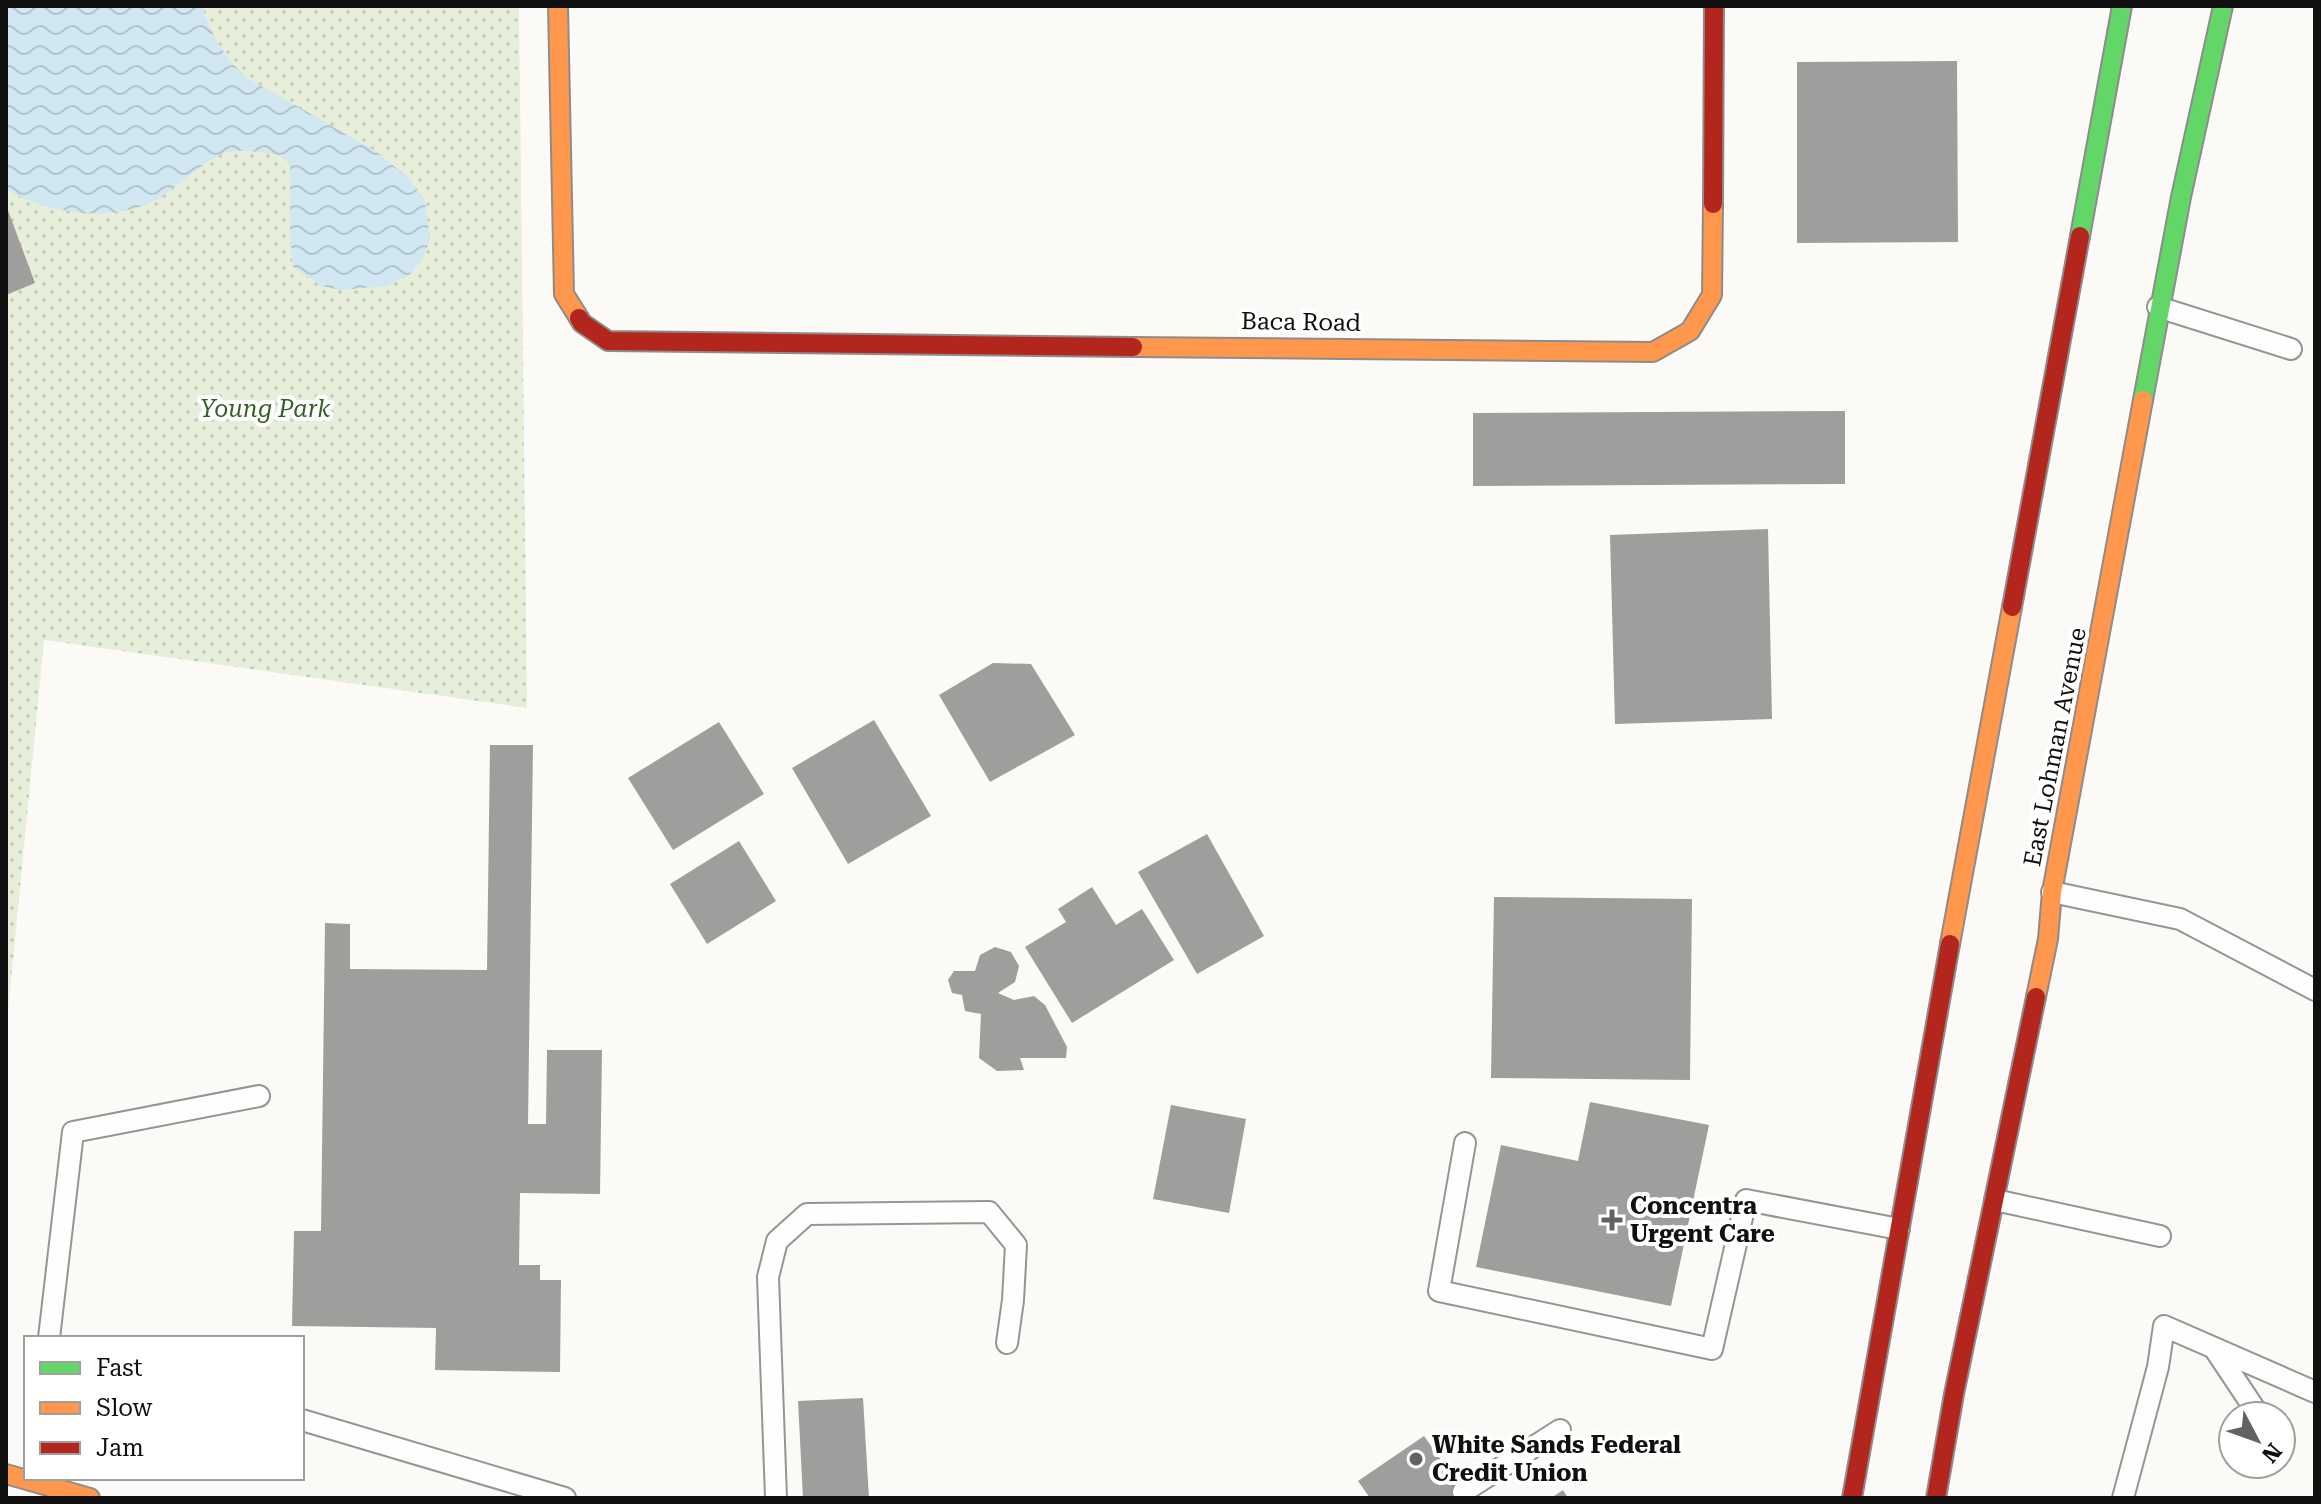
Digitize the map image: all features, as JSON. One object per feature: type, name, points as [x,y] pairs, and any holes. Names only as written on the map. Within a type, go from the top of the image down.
[{"type":"main road","name":"Baca Road","points":[[558,6],[564,294],[582,323],[608,341],[1653,352],[1690,331],[1712,295],[1714,6]]},
{"type":"main road","points":[[1852,1498],[2122,6]]},
{"type":"main road","name":"East Lohman Avenue","points":[[1936,1498],[1954,1394],[2048,939],[2052,892],[2158,307],[2223,6]]},
{"type":"main road","points":[[31,1480],[90,1498]]},
{"type":"lane","points":[[2158,307],[2291,349]]},
{"type":"lane","points":[[2052,892],[2180,919],[2315,990]]},
{"type":"lane","points":[[49,1336],[73,1132],[259,1096]]},
{"type":"lane","points":[[1465,1143],[1439,1291],[1712,1349],[1746,1200],[1899,1229]]},
{"type":"lane","points":[[1995,1200],[2160,1236]]},
{"type":"lane","points":[[776,1498],[768,1277],[777,1241],[807,1214],[989,1212],[1016,1245],[1007,1343]]},
{"type":"lane","points":[[2123,1498],[2158,1367],[2164,1326],[2315,1392]]},
{"type":"lane","points":[[2213,1348],[2249,1400]]},
{"type":"lane","points":[[304,1421],[565,1498]]},
{"type":"lane","points":[[1463,1492],[1560,1430]]},
{"type":"green space","name":"Young Park","points":[[6,6],[519,6],[527,708],[44,640],[6,1032]]},
{"type":"water","points":[[6,6],[202,6],[219,44],[246,77],[377,152],[410,179],[425,201],[430,240],[422,260],[409,275],[387,286],[341,290],[321,286],[293,267],[290,166],[283,156],[268,153],[245,151],[222,154],[161,197],[124,211],[83,213],[62,210],[23,198],[6,189]]},
{"type":"building","points":[[1957,61],[1958,242],[1797,243],[1797,62]]},
{"type":"building","points":[[6,205],[35,283],[6,295]]},
{"type":"building","points":[[1845,411],[1845,484],[1473,486],[1473,413]]},
{"type":"building","points":[[1768,529],[1772,719],[1615,724],[1610,535]]},
{"type":"building","points":[[993,663],[1031,664],[1075,735],[990,782],[939,695]]},
{"type":"building","points":[[874,720],[931,816],[848,864],[792,768]]},
{"type":"building","points":[[719,722],[764,794],[673,850],[628,778]]},
{"type":"building","points":[[490,745],[533,745],[528,1124],[546,1124],[547,1050],[602,1050],[600,1194],[520,1193],[519,1265],[540,1265],[540,1280],[561,1280],[560,1372],[435,1370],[436,1328],[292,1326],[294,1231],[321,1231],[325,923],[350,924],[350,969],[487,970]]},
{"type":"building","points":[[1207,834],[1264,936],[1197,974],[1138,872]]},
{"type":"building","points":[[739,841],[776,901],[707,944],[670,884]]},
{"type":"building","points":[[1092,887],[1116,925],[1142,909],[1174,960],[1072,1023],[1025,947],[1066,922],[1058,909]]},
{"type":"building","points":[[1494,897],[1692,899],[1690,1080],[1491,1078]]},
{"type":"building","points":[[995,947],[1011,952],[1019,966],[1015,982],[998,993],[1014,1000],[1034,996],[1045,1005],[1067,1047],[1066,1058],[1020,1058],[1024,1070],[997,1071],[979,1058],[981,1014],[965,1011],[962,995],[952,993],[948,980],[954,971],[975,971],[980,955]]},
{"type":"building","points":[[1590,1102],[1709,1125],[1671,1306],[1476,1267],[1501,1145],[1578,1161]]},
{"type":"building","points":[[1171,1105],[1246,1119],[1229,1213],[1153,1199]]},
{"type":"building","points":[[863,1398],[869,1498],[803,1498],[798,1401]]},
{"type":"building","name":"White Sands Federal Credit Union","points":[[1424,1436],[1468,1498],[1370,1498],[1358,1481]]},
{"type":"building","name":"White Sands Federal Credit Union","points":[[1563,1490],[1568,1498],[1551,1498]]},
{"type":"traffic: fast","points":[[2080,236],[2122,6]]},
{"type":"traffic: fast","points":[[2143,400],[2181,197],[2223,6]]},
{"type":"traffic: slow","points":[[558,6],[564,294],[579,318]]},
{"type":"traffic: slow","points":[[1133,347],[1653,352],[1690,331],[1712,295],[1713,204]]},
{"type":"traffic: slow","points":[[2036,997],[2048,939],[2052,892],[2143,400]]},
{"type":"traffic: slow","points":[[1950,944],[2012,607]]},
{"type":"traffic: slow","points":[[6,1474],[24,1479]]},
{"type":"traffic: slow","points":[[27,1480],[90,1498]]},
{"type":"traffic: jam","points":[[1713,204],[1714,6]]},
{"type":"traffic: jam","points":[[2012,607],[2080,236]]},
{"type":"traffic: jam","points":[[579,318],[608,341],[1133,347]]},
{"type":"traffic: jam","points":[[1852,1498],[1950,944]]},
{"type":"traffic: jam","points":[[1936,1498],[1954,1394],[2036,997]]},
{"type":"place","name":"Concentra Urgent Care","points":[[1612,1220]]},
{"type":"place","name":"White Sands Federal Credit Union","points":[[1416,1459]]}]
